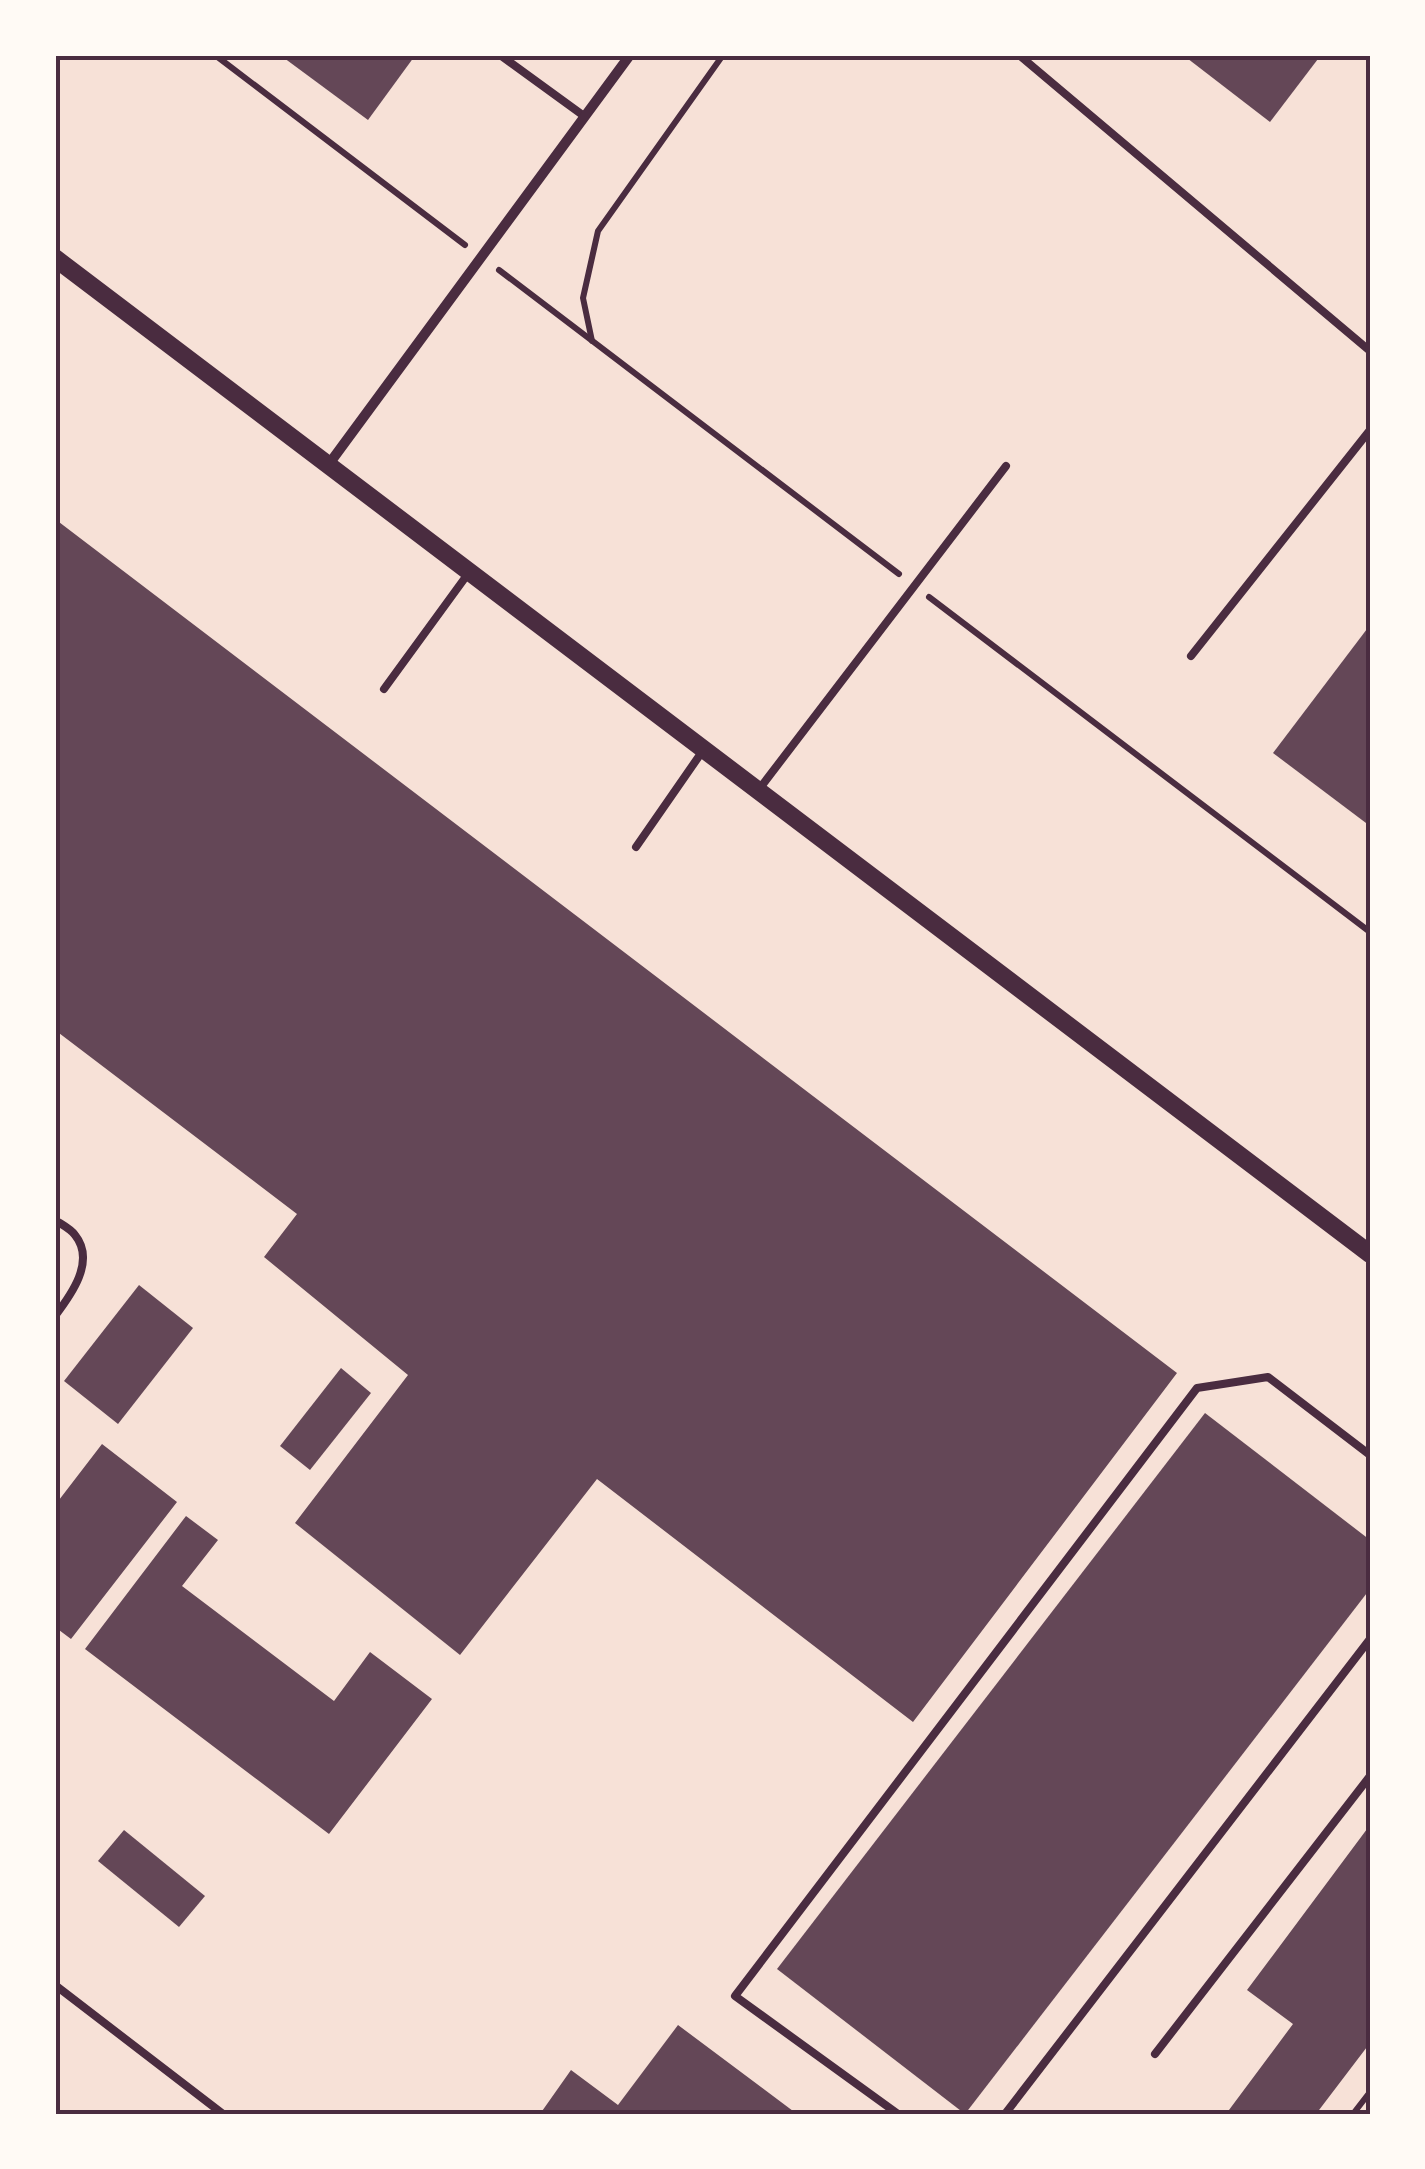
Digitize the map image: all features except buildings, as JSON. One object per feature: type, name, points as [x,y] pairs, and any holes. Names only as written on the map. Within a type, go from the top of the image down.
[{"type":"street","points":[[329,464],[630,55]]},
{"type":"street","points":[[55,258],[1370,1254]]},
{"type":"lane","points":[[500,55],[584,116]]},
{"type":"lane","points":[[1019,55],[1370,351]]},
{"type":"lane","points":[[1191,656],[1370,430]]},
{"type":"lane","points":[[758,790],[1006,466]]},
{"type":"lane","points":[[384,689],[470,571]]},
{"type":"lane","points":[[636,847],[704,748]]},
{"type":"lane","points":[[55,1220],[76,1236],[84,1261],[74,1290],[55,1316]]},
{"type":"lane","points":[[898,2114],[735,1996],[1197,1388],[1268,1378],[1370,1455]]},
{"type":"lane","points":[[1005,2114],[1370,1640]]},
{"type":"lane","points":[[1155,2054],[1370,1776]]},
{"type":"lane","points":[[55,1985],[224,2114]]},
{"type":"path","points":[[215,55],[1370,932]]},
{"type":"path","points":[[592,341],[583,298],[598,231],[723,55]]},
{"type":"path","points":[[1353,2114],[1370,2092]]}]
